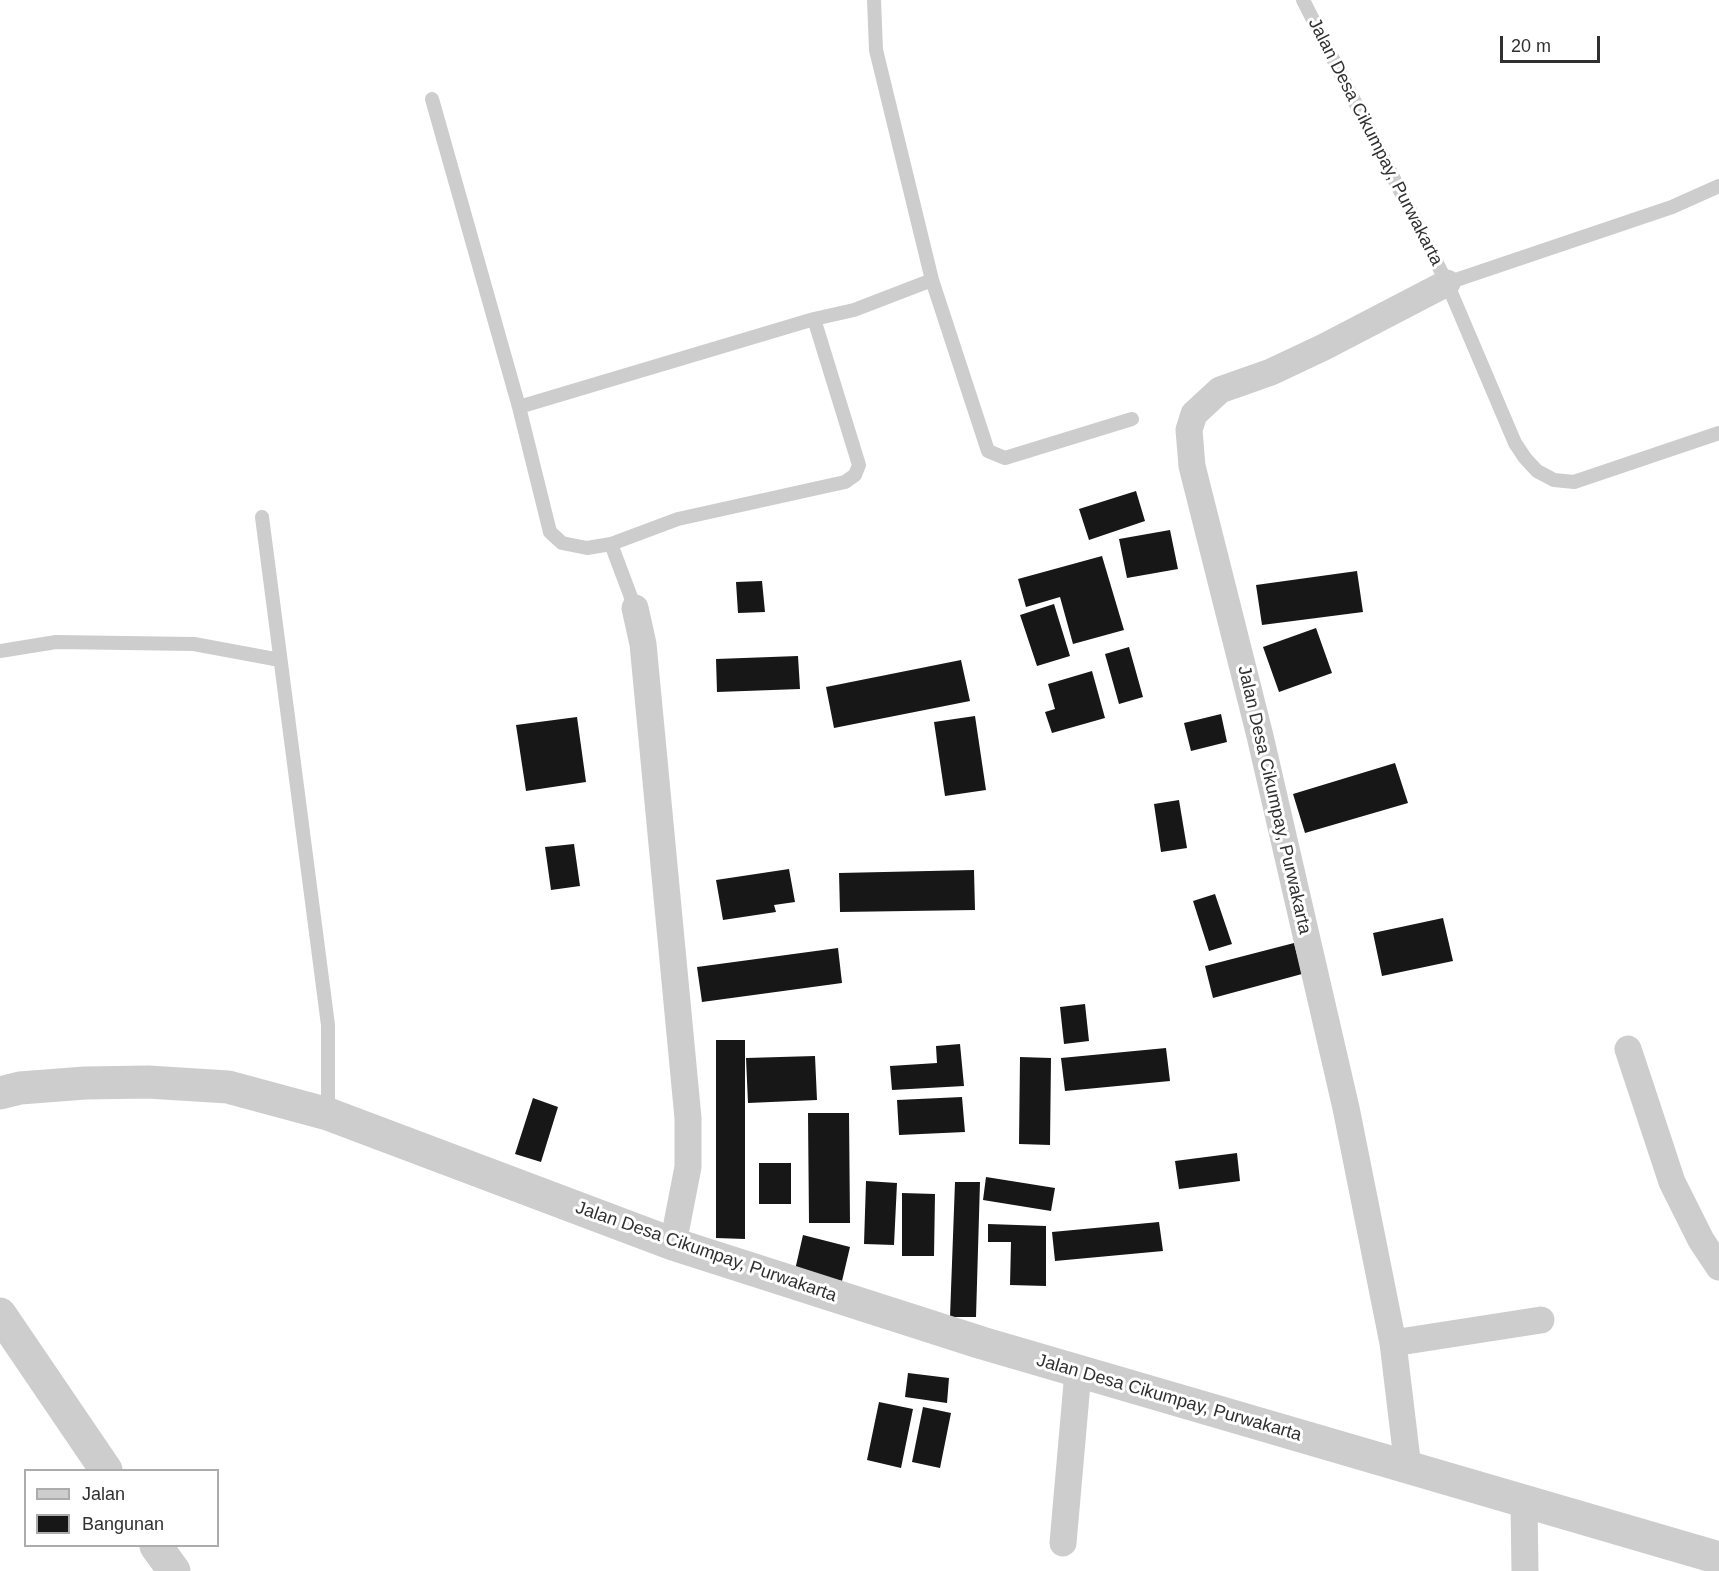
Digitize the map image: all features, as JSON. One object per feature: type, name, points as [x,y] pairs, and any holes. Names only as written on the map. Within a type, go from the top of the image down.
[{"type":"street","name":"Jalan Desa Cikumpay, Purwakarta","points":[[1408,1468],[1393,1343],[1346,1108],[1260,736],[1192,466],[1189,430],[1194,414],[1220,390],[1271,372],[1447,284]]},
{"type":"street","points":[[635,608],[643,644],[688,1118],[688,1167],[673,1244]]},
{"type":"street","points":[[1628,1049],[1672,1182],[1701,1240],[1719,1267]]},
{"type":"street","name":"Jalan Desa Cikumpay, Purwakarta","points":[[0,1093],[20,1088],[85,1083],[148,1082],[228,1087],[328,1114],[673,1244],[1078,1372],[1719,1558]]},
{"type":"street","points":[[0,1314],[105,1469]]},
{"type":"street","points":[[1393,1343],[1541,1320]]},
{"type":"street","points":[[1063,1543],[1078,1372]]},
{"type":"street","points":[[1524,1503],[1525,1571]]},
{"type":"street","points":[[157,1547],[174,1571]]},
{"type":"lane","points":[[874,0],[876,50],[932,280],[988,451],[1005,458],[1132,419]]},
{"type":"lane","name":"Jalan Desa Cikumpay, Purwakarta","points":[[1303,0],[1447,284],[1515,443],[1525,458],[1538,471],[1554,480],[1574,482],[1719,433]]},
{"type":"lane","points":[[432,99],[519,407],[550,532],[562,543],[587,548],[610,544],[678,519],[845,482],[855,475],[859,465],[814,319]]},
{"type":"lane","name":"Jalan Desa Cikumpay, Purwakarta","points":[[1447,284],[1672,207],[1719,186]]},
{"type":"lane","points":[[519,407],[814,319],[854,310],[932,280]]},
{"type":"lane","points":[[262,517],[328,1025],[328,1114]]},
{"type":"lane","points":[[610,544],[635,608]]},
{"type":"lane","points":[[0,651],[56,642],[194,644],[280,660]]},
{"type":"building","points":[[1136,491],[1145,521],[1089,540],[1079,509]]},
{"type":"building","points":[[1170,530],[1178,569],[1127,578],[1119,539]]},
{"type":"building","points":[[1102,556],[1124,630],[1073,644],[1060,597],[1026,607],[1018,579]]},
{"type":"building","points":[[1357,571],[1363,612],[1262,625],[1256,585]]},
{"type":"building","points":[[762,581],[765,612],[738,613],[736,582]]},
{"type":"building","points":[[1054,604],[1070,656],[1037,666],[1020,615]]},
{"type":"building","points":[[1316,628],[1332,673],[1279,692],[1263,647]]},
{"type":"building","points":[[1129,647],[1143,697],[1119,704],[1105,654]]},
{"type":"building","points":[[798,656],[800,689],[717,692],[716,659]]},
{"type":"building","points":[[961,660],[970,701],[834,728],[826,687]]},
{"type":"building","points":[[1092,671],[1105,718],[1052,733],[1045,712],[1055,709],[1048,684]]},
{"type":"building","points":[[1221,714],[1227,742],[1191,751],[1184,723]]},
{"type":"building","points":[[975,716],[986,790],[945,796],[934,722]]},
{"type":"building","points":[[577,717],[586,782],[526,791],[516,725]]},
{"type":"building","points":[[1395,763],[1408,803],[1305,833],[1293,794]]},
{"type":"building","points":[[1179,800],[1187,848],[1161,852],[1154,804]]},
{"type":"building","points":[[574,844],[580,886],[551,890],[545,847]]},
{"type":"building","points":[[789,869],[795,902],[774,905],[776,912],[723,920],[716,880]]},
{"type":"building","points":[[974,870],[975,910],[840,912],[839,873]]},
{"type":"building","points":[[1215,894],[1232,944],[1209,951],[1193,901]]},
{"type":"building","points":[[1443,918],[1453,961],[1382,976],[1373,933]]},
{"type":"building","points":[[1294,943],[1302,974],[1213,998],[1205,966]]},
{"type":"building","points":[[838,948],[842,983],[702,1002],[697,967]]},
{"type":"building","points":[[1085,1004],[1089,1041],[1064,1044],[1060,1007]]},
{"type":"building","points":[[716,1040],[745,1040],[745,1239],[716,1238]]},
{"type":"building","points":[[960,1044],[964,1086],[892,1090],[890,1066],[937,1063],[936,1046]]},
{"type":"building","points":[[1166,1048],[1170,1081],[1065,1091],[1061,1058]]},
{"type":"building","points":[[815,1056],[817,1100],[748,1103],[746,1058]]},
{"type":"building","points":[[1020,1057],[1051,1058],[1050,1145],[1019,1144]]},
{"type":"building","points":[[962,1097],[965,1132],[899,1135],[897,1100]]},
{"type":"building","points":[[533,1098],[558,1107],[541,1162],[515,1154]]},
{"type":"building","points":[[808,1113],[849,1113],[850,1223],[809,1223]]},
{"type":"building","points":[[1237,1153],[1240,1181],[1179,1189],[1175,1161]]},
{"type":"building","points":[[759,1163],[791,1163],[791,1204],[759,1204]]},
{"type":"building","points":[[986,1177],[1055,1188],[1051,1211],[983,1200]]},
{"type":"building","points":[[866,1181],[897,1183],[894,1245],[864,1244]]},
{"type":"building","points":[[955,1182],[980,1182],[976,1317],[950,1317]]},
{"type":"building","points":[[902,1193],[935,1194],[934,1256],[902,1256]]},
{"type":"building","points":[[1159,1222],[1163,1251],[1055,1261],[1052,1232]]},
{"type":"building","points":[[988,1224],[1046,1226],[1046,1286],[1010,1285],[1011,1242],[988,1242]]},
{"type":"building","points":[[803,1235],[850,1247],[842,1281],[795,1270]]},
{"type":"building","points":[[908,1373],[949,1378],[947,1403],[905,1397]]},
{"type":"building","points":[[879,1402],[913,1409],[901,1468],[867,1460]]},
{"type":"building","points":[[923,1407],[951,1413],[940,1468],[912,1462]]}]
